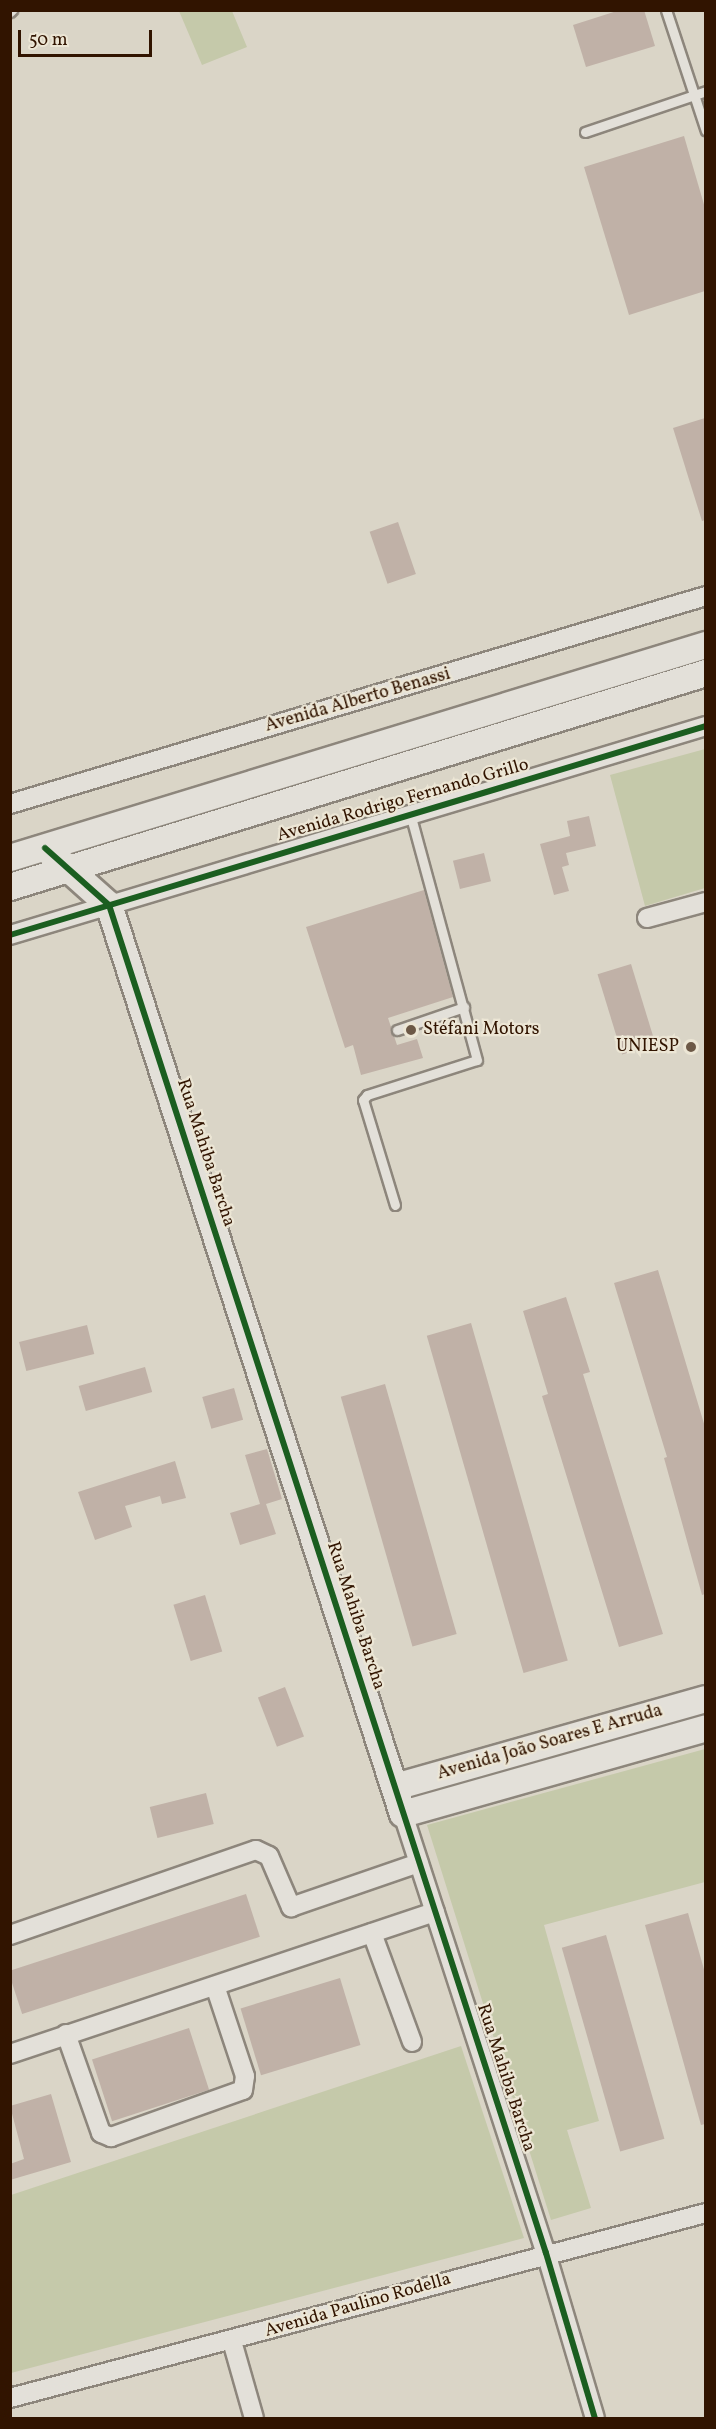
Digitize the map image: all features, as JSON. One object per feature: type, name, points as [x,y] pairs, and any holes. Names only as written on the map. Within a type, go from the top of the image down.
[{"type":"street","name":"Avenida Alberto Benassi","points":[[10,804],[705,596]]},
{"type":"street","points":[[10,858],[705,645]]},
{"type":"street","points":[[10,887],[705,673]]},
{"type":"street","name":"Avenida Rodrigo Fernando Grillo","points":[[10,935],[705,726]]},
{"type":"street","name":"Rua Mahiba Barcha","points":[[45,848],[71,868],[109,904],[546,2253],[596,2418]]},
{"type":"street","points":[[647,918],[705,902]]},
{"type":"street","name":"Avenida João Soares E Arruda","points":[[395,1787],[705,1700]]},
{"type":"street","name":"Avenida João Soares E Arruda","points":[[403,1814],[705,1728]]},
{"type":"street","points":[[552,1742],[560,1769]]},
{"type":"street","points":[[10,1935],[256,1851],[269,1856],[291,1907],[419,1863]]},
{"type":"street","points":[[10,2054],[435,1912]]},
{"type":"street","points":[[372,1933],[412,2042]]},
{"type":"street","points":[[66,2034],[101,2133],[111,2138],[243,2090],[245,2076],[214,1986]]},
{"type":"street","name":"Avenida Paulino Rodella","points":[[10,2398],[232,2341],[546,2253],[705,2213]]},
{"type":"street","points":[[232,2341],[254,2418]]},
{"type":"lane","points":[[666,10],[705,130]]},
{"type":"lane","points":[[585,132],[705,91]]},
{"type":"lane","points":[[395,1204],[363,1100],[367,1095],[477,1060],[410,813]]},
{"type":"lane","points":[[397,1030],[464,1007]]},
{"type":"green space","points":[[179,11],[232,11],[247,47],[202,65]]},
{"type":"green space","points":[[705,749],[705,888],[645,906],[610,775]]},
{"type":"green space","points":[[705,1749],[705,1882],[544,1925],[599,2121],[567,2130],[591,2208],[551,2220],[427,1825]]},
{"type":"green space","points":[[461,2046],[524,2238],[11,2373],[11,2195]]},
{"type":"building","points":[[620,10],[644,10],[655,46],[586,67],[573,25]]},
{"type":"building","points":[[684,136],[705,208],[705,291],[629,315],[584,167]]},
{"type":"building","points":[[705,418],[705,520],[702,521],[673,428]]},
{"type":"building","points":[[398,522],[416,574],[388,584],[370,532]]},
{"type":"building","points":[[589,816],[596,846],[566,853],[569,865],[562,867],[569,891],[554,895],[540,844],[570,836],[567,821]]},
{"type":"building","points":[[484,853],[491,881],[460,889],[453,861]]},
{"type":"building","points":[[424,890],[453,997],[388,1018],[397,1045],[417,1039],[423,1058],[361,1075],[353,1045],[345,1048],[306,927]]},
{"type":"building","points":[[631,964],[656,1044],[622,1055],[598,974]]},
{"type":"building","points":[[658,1270],[705,1427],[705,1594],[702,1595],[664,1458],[667,1457],[614,1283]]},
{"type":"building","points":[[566,1297],[590,1372],[583,1374],[663,1634],[619,1647],[542,1396],[548,1394],[523,1311]]},
{"type":"building","points":[[471,1323],[568,1660],[524,1673],[427,1336]]},
{"type":"building","points":[[87,1325],[94,1354],[26,1371],[19,1342]]},
{"type":"building","points":[[145,1367],[152,1392],[86,1411],[79,1386]]},
{"type":"building","points":[[385,1384],[457,1634],[412,1647],[341,1397]]},
{"type":"building","points":[[234,1388],[243,1420],[211,1429],[202,1397]]},
{"type":"building","points":[[267,1449],[282,1499],[266,1504],[276,1534],[240,1545],[230,1513],[260,1504],[245,1455]]},
{"type":"building","points":[[175,1461],[186,1498],[162,1504],[160,1496],[125,1506],[132,1527],[95,1540],[78,1492]]},
{"type":"building","points":[[205,1595],[222,1651],[191,1661],[173,1605]]},
{"type":"building","points":[[285,1687],[304,1736],[277,1747],[258,1697]]},
{"type":"building","points":[[206,1793],[214,1824],[157,1838],[150,1807]]},
{"type":"building","points":[[246,1894],[260,1937],[22,2014],[10,1971]]},
{"type":"building","points":[[688,1913],[705,1973],[705,2124],[701,2125],[645,1925]]},
{"type":"building","points":[[606,1935],[664,2139],[620,2151],[562,1948]]},
{"type":"building","points":[[340,1978],[360,2045],[261,2075],[241,2008]]},
{"type":"building","points":[[189,2028],[209,2090],[112,2121],[92,2060]]},
{"type":"building","points":[[51,2094],[71,2162],[10,2180],[10,2164],[24,2159],[10,2106]]},
{"type":"cycle path","points":[[10,935],[706,726]]},
{"type":"cycle path","points":[[45,848],[109,905],[546,2253],[595,2418]]},
{"type":"place","name":"Stéfani Motors","points":[[411,1030]]},
{"type":"place","name":"UNIESP","points":[[691,1047]]}]
